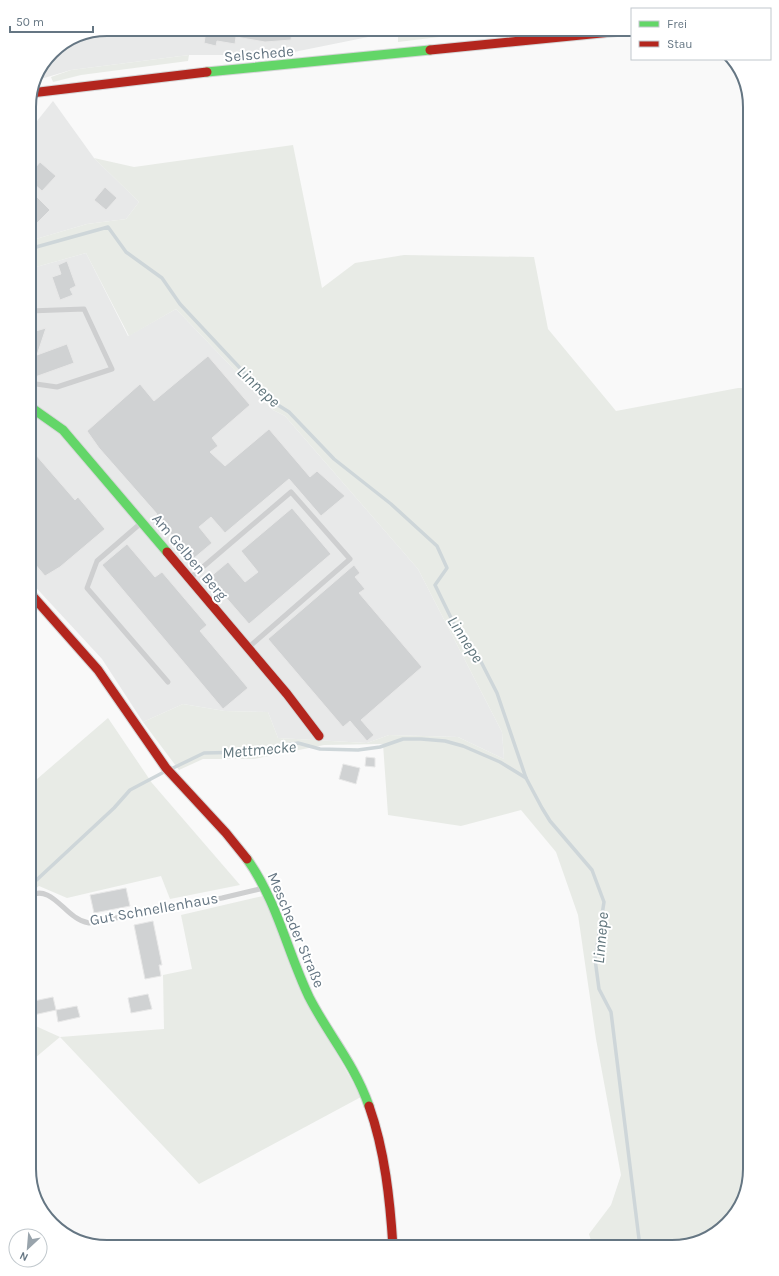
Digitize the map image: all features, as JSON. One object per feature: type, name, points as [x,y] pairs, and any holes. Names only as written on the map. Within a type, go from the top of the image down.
[{"type":"street","name":"Selschede","points":[[38,92],[141,79],[572,36]]},
{"type":"street","name":"Am Gelben Berg","points":[[36,411],[63,430],[249,648],[319,736]]},
{"type":"street","name":"Mescheder Straße","points":[[36,600],[99,671],[137,729],[165,766],[240,850],[265,888],[313,1004],[355,1071],[367,1097],[375,1128],[386,1187],[392,1240]]},
{"type":"lane","points":[[36,311],[84,309],[112,369],[57,387],[36,384]]},
{"type":"lane","points":[[190,578],[291,492],[350,559],[249,648]]},
{"type":"lane","points":[[142,522],[97,561],[87,588],[168,682]]},
{"type":"lane","name":"Gut Schnellenhaus","points":[[36,894],[46,894],[58,901],[73,916],[89,923],[222,898],[265,888]]},
{"type":"shaded area","points":[[373,36],[279,55],[189,55],[71,70],[41,79],[48,67],[67,48],[80,41],[93,37]]},
{"type":"shaded area","points":[[398,36],[447,36],[398,42]]},
{"type":"shaded area","points":[[189,55],[188,61],[81,75],[53,82],[51,77],[71,70]]},
{"type":"shaded area","points":[[53,101],[94,158],[139,202],[126,219],[87,224],[36,239],[36,122]]},
{"type":"shaded area","points":[[293,145],[322,288],[355,263],[404,255],[534,257],[548,329],[616,411],[743,388],[743,1169],[741,1188],[734,1205],[719,1222],[704,1233],[686,1239],[677,1240],[591,1240],[589,1234],[611,1205],[621,1175],[596,1039],[578,915],[556,852],[521,810],[461,826],[388,815],[383,744],[324,745],[254,759],[203,759],[179,770],[143,722],[183,704],[225,711],[268,712],[278,738],[367,743],[389,735],[458,737],[504,759],[502,732],[418,569],[285,416],[273,410],[176,309],[129,336],[86,253],[36,267],[36,239],[87,224],[126,219],[139,202],[94,158],[134,167]]},
{"type":"shaded area","points":[[86,253],[128,336],[176,309],[273,410],[285,416],[418,569],[502,732],[504,759],[458,737],[389,735],[367,743],[278,738],[268,712],[225,711],[183,704],[143,722],[102,659],[36,588],[36,267]]},
{"type":"shaded area","points":[[108,718],[152,783],[240,885],[170,899],[161,876],[67,898],[39,886],[36,888],[36,780]]},
{"type":"shaded area","points":[[263,896],[337,1054],[361,1097],[199,1184],[60,1037],[164,1029],[163,975],[192,969],[181,915]]},
{"type":"shaded area","points":[[36,1026],[60,1037],[36,1057]]},
{"type":"building","points":[[200,36],[291,36],[291,40],[265,42],[236,37],[235,44],[217,41],[216,46],[204,43],[205,37]]},
{"type":"building","points":[[40,162],[56,176],[42,191],[36,186],[36,167]]},
{"type":"building","points":[[105,187],[117,198],[106,210],[94,200]]},
{"type":"building","points":[[36,196],[50,210],[37,223],[36,222]]},
{"type":"building","points":[[67,261],[76,286],[70,289],[73,295],[60,300],[52,277],[61,274],[58,265]]},
{"type":"building","points":[[46,328],[37,355],[67,344],[74,363],[36,377],[36,331]]},
{"type":"building","points":[[208,356],[250,405],[212,438],[218,446],[210,452],[225,466],[269,429],[310,477],[317,471],[345,496],[321,516],[289,479],[225,533],[211,517],[199,527],[212,543],[193,559],[155,516],[157,514],[99,448],[87,431],[140,384],[154,401]]},
{"type":"building","points":[[36,455],[75,500],[78,497],[105,529],[60,567],[45,576],[36,565]]},
{"type":"building","points":[[292,508],[331,554],[249,624],[209,578],[228,562],[245,582],[258,572],[241,551]]},
{"type":"building","points":[[127,544],[155,577],[162,572],[207,625],[200,631],[248,688],[223,709],[102,565]]},
{"type":"building","points":[[354,565],[360,573],[355,577],[365,589],[359,593],[422,667],[361,720],[374,735],[367,741],[350,721],[343,727],[268,639]]},
{"type":"building","points":[[366,757],[375,758],[375,767],[365,766]]},
{"type":"building","points":[[343,764],[360,768],[356,784],[339,779]]},
{"type":"building","points":[[126,888],[130,906],[94,913],[90,895]]},
{"type":"building","points":[[153,921],[162,965],[159,965],[161,976],[145,979],[134,925]]},
{"type":"building","points":[[148,994],[152,1009],[131,1013],[128,998]]},
{"type":"building","points":[[53,997],[56,1010],[36,1014],[36,1001]]},
{"type":"building","points":[[77,1006],[80,1017],[58,1022],[56,1010]]},
{"type":"waterway","name":"Linnepe","points":[[36,247],[108,227],[126,252],[162,278],[180,304],[270,400],[289,412],[334,459],[391,504],[437,546],[447,568],[435,585],[455,626],[477,654],[497,693],[526,778],[550,821],[592,870],[604,902],[595,959],[599,989],[611,1012],[639,1240]]},
{"type":"waterway","name":"Mettmecke","points":[[171,769],[204,753],[249,752],[298,743],[320,749],[358,750],[380,747],[403,739],[421,739],[445,741],[463,746],[500,762],[526,778]]},
{"type":"waterway","name":"Mettmecke","points":[[36,880],[114,808],[130,790],[164,772]]},
{"type":"traffic: fast","points":[[207,72],[430,50]]},
{"type":"traffic: fast","points":[[36,411],[63,430],[167,552]]},
{"type":"traffic: fast","points":[[247,859],[274,909],[309,997],[349,1063],[369,1106]]},
{"type":"traffic: jam","points":[[430,50],[571,36]]},
{"type":"traffic: jam","points":[[38,92],[207,72]]},
{"type":"traffic: jam","points":[[167,552],[287,694],[319,736]]},
{"type":"traffic: jam","points":[[36,600],[98,670],[166,768],[226,833],[247,859]]},
{"type":"traffic: jam","points":[[369,1106],[375,1123],[383,1158],[392,1240]]}]
